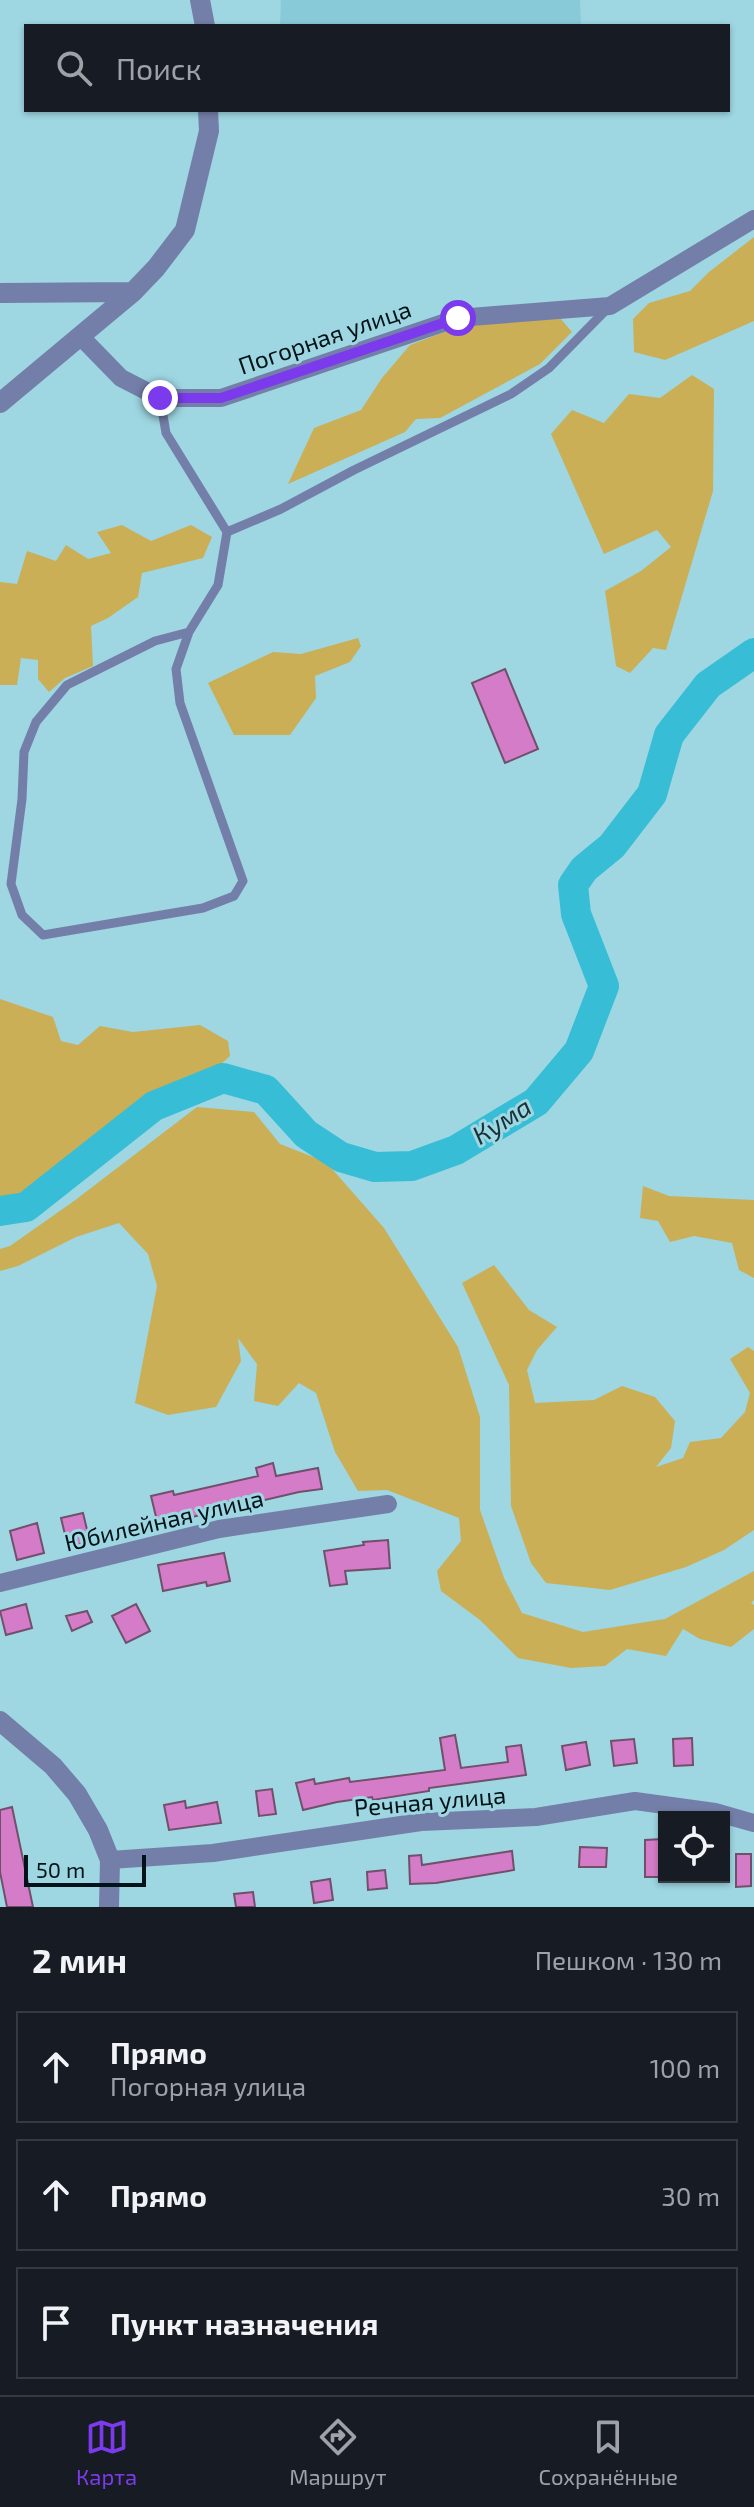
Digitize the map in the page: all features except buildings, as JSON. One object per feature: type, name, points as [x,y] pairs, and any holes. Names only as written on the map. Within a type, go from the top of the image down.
[{"type":"street","points":[[200,0],[205,24]]},
{"type":"street","points":[[0,403],[133,292],[185,230],[209,131],[208,112]]},
{"type":"street","name":"Погорная улица","points":[[160,398],[221,398],[458,318],[610,306],[754,219]]},
{"type":"street","points":[[0,293],[133,292]]},
{"type":"street","points":[[81,337],[121,378],[160,398]]},
{"type":"street","name":"Юбилейная улица","points":[[0,1583],[219,1529],[388,1504]]},
{"type":"street","points":[[0,1721],[53,1766],[77,1794],[98,1830],[110,1860],[109,1907]]},
{"type":"street","name":"Речная улица","points":[[110,1860],[213,1853],[421,1822],[536,1817],[635,1801],[715,1812],[754,1823]]},
{"type":"lane","points":[[227,532],[281,509],[511,394],[549,368],[610,306]]},
{"type":"lane","points":[[160,398],[166,433],[227,532],[218,585],[189,632],[176,669],[180,703],[243,881],[234,896],[203,908],[43,935],[22,915],[11,884],[22,799],[24,752],[36,722],[67,685],[155,641],[189,632]]},
{"type":"shaded area","points":[[281,0],[580,0],[581,24],[280,24]]},
{"type":"shaded area","points":[[754,237],[754,321],[665,360],[634,352],[633,319],[649,303],[690,291]]},
{"type":"shaded area","points":[[560,318],[572,332],[540,364],[440,418],[416,419],[405,432],[288,484],[314,428],[361,410],[382,378],[410,345],[463,325]]},
{"type":"shaded area","points":[[692,375],[714,389],[713,491],[666,650],[653,648],[630,673],[616,666],[605,591],[641,571],[671,547],[657,530],[604,554],[551,434],[572,410],[604,423],[629,394],[660,398]]},
{"type":"shaded area","points":[[122,525],[151,541],[191,525],[212,537],[203,558],[142,573],[138,597],[91,626],[93,666],[65,678],[49,692],[38,679],[38,660],[21,658],[17,685],[0,685],[0,582],[17,584],[27,551],[56,561],[66,545],[88,559],[111,553],[97,532]]},
{"type":"shaded area","points":[[358,638],[361,646],[350,662],[315,676],[316,698],[290,735],[234,735],[208,683],[273,652],[301,654]]},
{"type":"shaded area","points":[[0,999],[53,1017],[61,1041],[78,1045],[100,1026],[133,1032],[200,1025],[228,1041],[230,1056],[218,1067],[142,1097],[25,1199],[0,1203]]},
{"type":"shaded area","points":[[197,1107],[254,1112],[280,1144],[326,1162],[384,1228],[458,1347],[480,1417],[480,1510],[504,1578],[522,1613],[583,1632],[665,1619],[754,1571],[754,1600],[751,1603],[754,1605],[754,1629],[731,1647],[700,1639],[683,1629],[666,1656],[627,1649],[605,1666],[571,1668],[518,1658],[480,1620],[441,1591],[437,1571],[461,1541],[459,1518],[387,1490],[358,1491],[335,1452],[316,1393],[299,1383],[278,1406],[254,1401],[257,1364],[238,1338],[241,1361],[216,1407],[168,1415],[135,1403],[157,1286],[148,1254],[119,1223],[76,1237],[18,1266],[0,1271],[0,1249],[10,1246],[74,1201]]},
{"type":"shaded area","points":[[643,1186],[669,1196],[754,1200],[754,1278],[739,1270],[732,1243],[694,1236],[670,1242],[658,1221],[640,1218]]},
{"type":"shaded area","points":[[494,1265],[529,1310],[557,1327],[537,1350],[527,1370],[535,1403],[594,1400],[622,1386],[655,1397],[675,1421],[671,1448],[656,1467],[683,1458],[690,1442],[721,1438],[745,1412],[750,1393],[730,1359],[748,1347],[754,1351],[754,1530],[724,1550],[686,1567],[610,1590],[546,1583],[531,1563],[511,1506],[509,1385],[462,1283]]},
{"type":"waterway","name":"Кума","points":[[0,1211],[26,1207],[154,1106],[223,1078],[266,1090],[306,1134],[341,1157],[375,1167],[412,1166],[456,1150],[536,1102],[579,1051],[604,986],[576,914],[573,885],[584,869],[612,846],[652,794],[669,735],[708,685],[754,653]]},
{"type":"route","points":[[160,398],[221,398],[458,318]]}]
